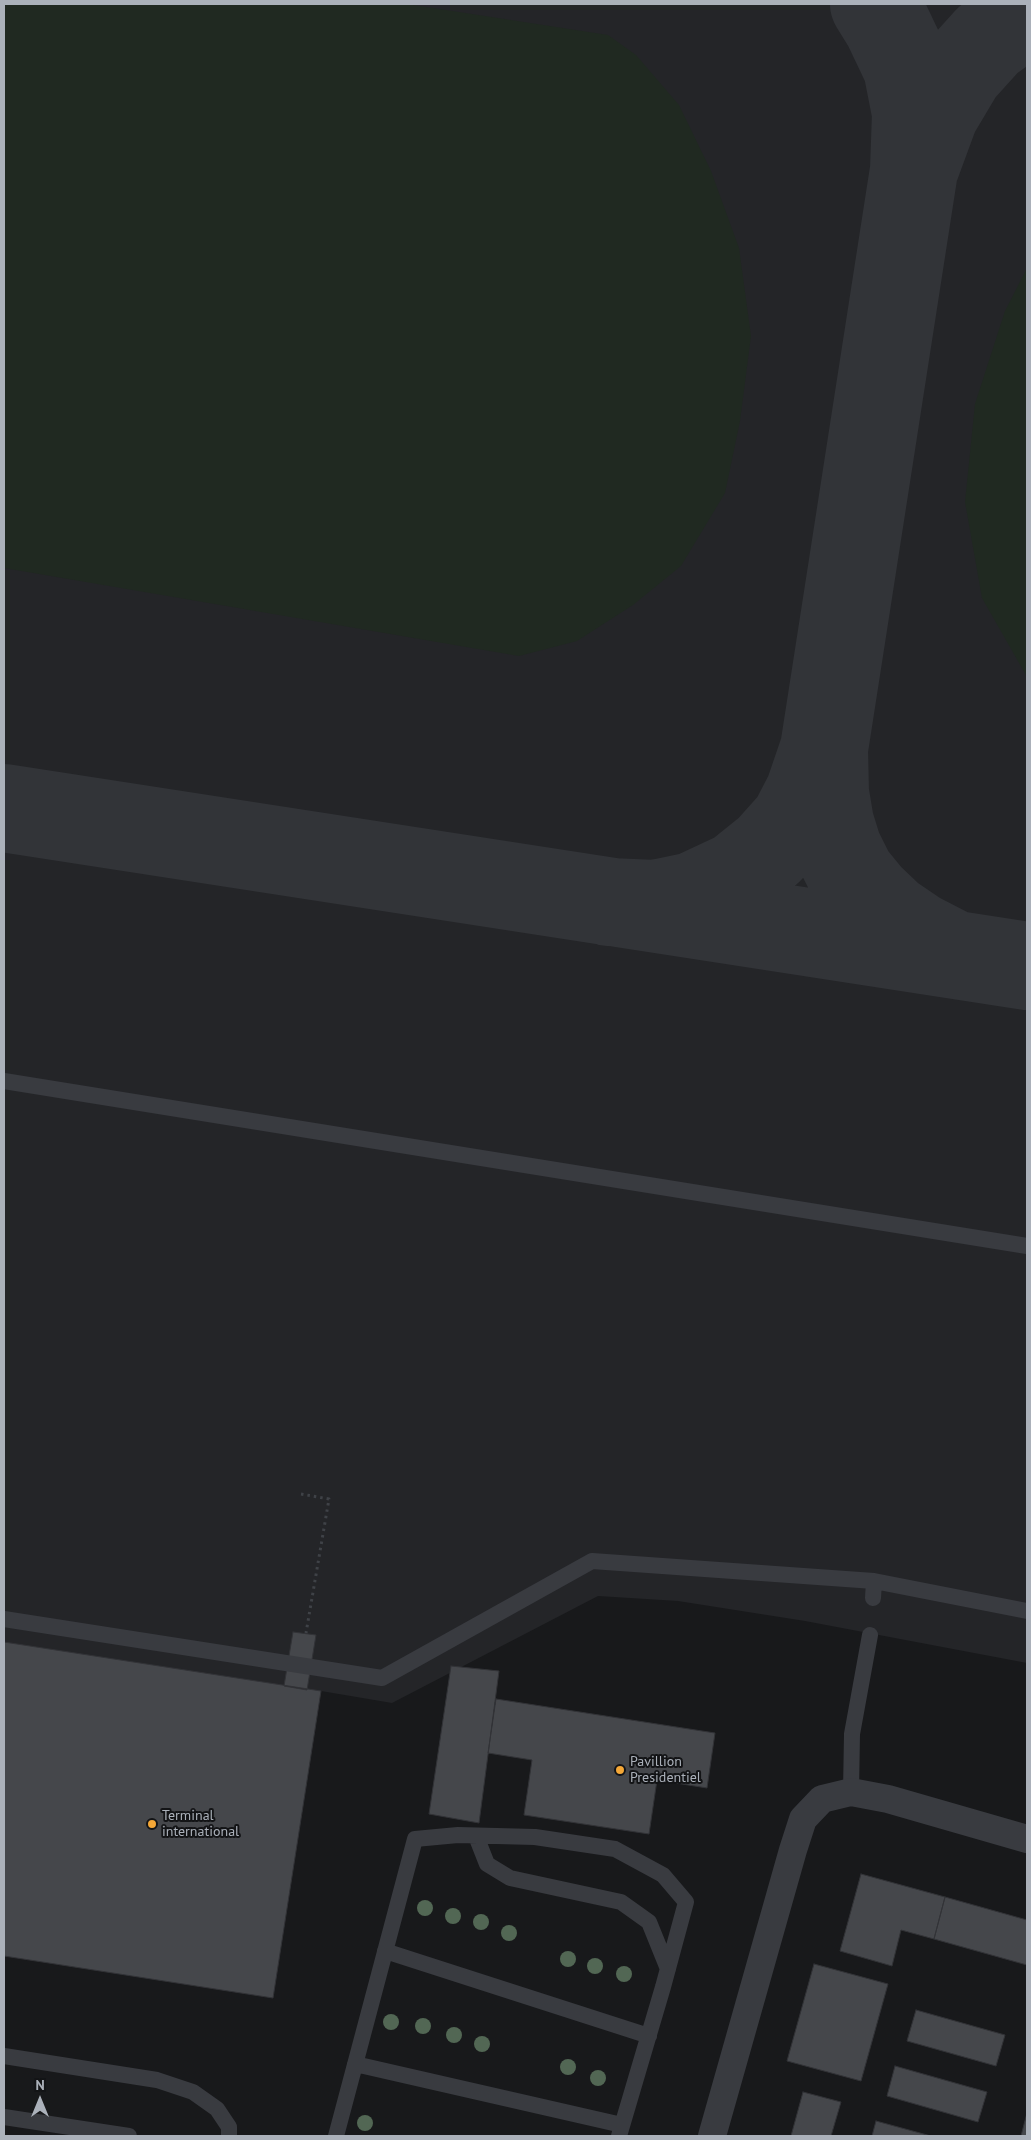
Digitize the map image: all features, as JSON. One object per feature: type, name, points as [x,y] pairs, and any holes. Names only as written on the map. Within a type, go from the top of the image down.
[{"type":"street","points":[[712,2136],[803,1819],[822,1799],[851,1792],[888,1799],[1027,1839]]},
{"type":"lane","points":[[4,1081],[1027,1246]]},
{"type":"lane","points":[[4,1619],[382,1678],[592,1561],[874,1581],[1027,1611]]},
{"type":"lane","points":[[873,1598],[874,1581]]},
{"type":"lane","points":[[851,1792],[852,1734],[870,1635]]},
{"type":"lane","points":[[476,1836],[487,1864],[510,1878],[621,1902],[650,1922],[668,1969]]},
{"type":"lane","points":[[336,2136],[355,2064],[385,1951],[415,1839],[476,1836],[534,1837],[615,1849],[663,1875],[686,1902],[621,2131],[355,2064]]},
{"type":"lane","points":[[385,1951],[649,2036]]},
{"type":"lane","points":[[4,2056],[157,2080],[193,2092],[217,2109],[229,2126],[229,2136]]},
{"type":"lane","points":[[4,2117],[129,2136]]},
{"type":"path","points":[[302,1494],[328,1499],[306,1633]]},
{"type":"shaded area","points":[[4,4],[1027,4],[1027,1663],[805,1621],[678,1601],[598,1596],[392,1703],[321,1691],[273,1998],[4,1956]]},
{"type":"shaded area","points":[[4,4],[407,4],[608,35],[636,55],[679,105],[711,171],[739,248],[751,336],[740,421],[725,493],[681,566],[633,605],[577,641],[519,656],[4,568]]},
{"type":"shaded area","points":[[1027,268],[1027,677],[982,598],[965,502],[975,404],[1005,311]]},
{"type":"building","points":[[293,1632],[316,1635],[307,1690],[284,1686]]},
{"type":"building","name":"Terminal international","points":[[4,1642],[321,1691],[273,1998],[4,1956]]},
{"type":"building","points":[[451,1666],[499,1671],[479,1823],[429,1814]]},
{"type":"building","name":"Pavillion Presidentiel","points":[[496,1699],[715,1733],[707,1788],[657,1780],[649,1834],[524,1815],[532,1760],[488,1753]]},
{"type":"building","points":[[861,1874],[945,1897],[934,1939],[901,1930],[892,1966],[840,1951]]},
{"type":"building","points":[[945,1897],[1027,1920],[1027,1965],[934,1939]]},
{"type":"building","points":[[814,1964],[888,1984],[861,2081],[787,2061]]},
{"type":"building","points":[[916,2010],[1005,2035],[996,2066],[907,2041]]},
{"type":"building","points":[[895,2066],[987,2092],[978,2122],[887,2096]]},
{"type":"building","points":[[803,2092],[841,2102],[831,2136],[791,2136]]},
{"type":"building","points":[[1027,2113],[1027,2136],[1021,2136]]},
{"type":"building","points":[[876,2121],[931,2136],[872,2136]]},
{"type":"taxiway","points":[[874,4],[887,25],[907,67],[916,113],[914,170]]},
{"type":"taxiway","points":[[609,902],[655,904],[693,896],[738,875],[769,850],[794,822],[809,793],[824,749],[914,170],[935,113],[960,71],[988,40],[1027,12]]},
{"type":"taxiway","points":[[824,749],[825,793],[830,823],[838,849],[851,875],[869,897],[891,918],[916,935],[947,951]]},
{"type":"taxiway","points":[[4,808],[1027,966]]},
{"type":"place","name":"Pavillion Presidentiel","points":[[620,1770]]},
{"type":"place","name":"Terminal international","points":[[152,1824]]}]
